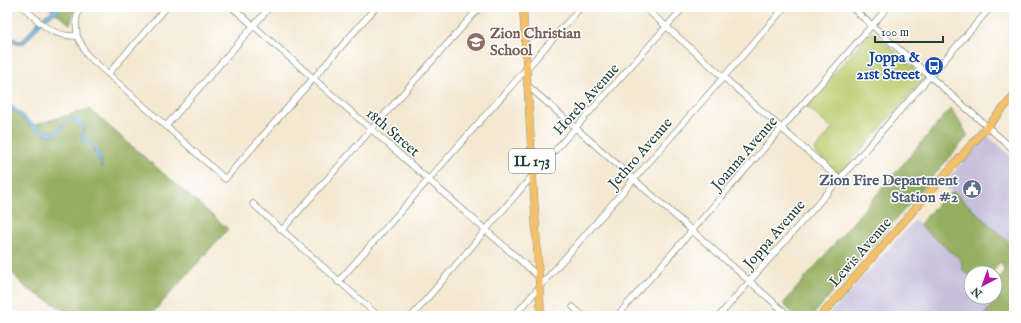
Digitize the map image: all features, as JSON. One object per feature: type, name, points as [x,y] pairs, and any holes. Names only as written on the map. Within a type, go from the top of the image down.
[{"type":"main road","name":"IL 173","points":[[522,7],[541,316]]},
{"type":"main road","name":"Lewis Avenue","points":[[821,316],[1014,96]]},
{"type":"street","points":[[23,7],[51,32],[67,36],[77,36]]},
{"type":"street","points":[[80,7],[76,20],[77,36],[83,50],[225,178],[376,7]]},
{"type":"street","points":[[108,74],[166,7]]},
{"type":"street","name":"18th Street","points":[[232,7],[538,276]]},
{"type":"street","points":[[166,126],[270,7]]},
{"type":"street","points":[[282,230],[480,7]]},
{"type":"street","points":[[338,282],[581,7]]},
{"type":"street","points":[[644,7],[839,179]]},
{"type":"street","name":"Horeb Avenue","points":[[412,316],[533,176],[684,7]]},
{"type":"street","name":"Jethro Avenue","points":[[514,316],[785,7]]},
{"type":"street","points":[[851,7],[1014,150]]},
{"type":"street","name":"Joanna Avenue","points":[[617,316],[888,7]]},
{"type":"street","name":"Joppa Avenue","points":[[719,316],[991,7]]},
{"type":"street","points":[[527,86],[789,316]]},
{"type":"street","points":[[253,204],[338,282],[378,316]]},
{"type":"street","points":[[573,307],[583,316]]},
{"type":"shaded area","points":[[987,135],[1014,158],[1014,247],[943,184]]},
{"type":"shaded area","points":[[915,220],[961,260],[963,271],[963,305],[992,305],[984,316],[827,316]]},
{"type":"green space","points":[[48,7],[75,7],[70,24]]},
{"type":"green space","points":[[870,33],[874,33],[922,76],[920,83],[841,173],[836,172],[814,151],[832,129],[806,106]]},
{"type":"green space","points":[[7,105],[30,126],[89,109],[228,229],[150,316],[70,316],[66,311],[26,288],[7,267]]},
{"type":"green space","points":[[951,108],[968,136],[812,316],[796,316],[783,304]]},
{"type":"green space","points":[[954,192],[1014,247],[1014,316],[984,316],[992,305],[1003,305],[1004,271],[1001,261],[998,265],[963,265],[963,271],[961,260],[919,225],[944,197]]},
{"type":"water","points":[[57,7],[61,7],[59,11],[44,20],[25,43],[16,43],[7,37],[7,35],[19,41],[23,40],[40,19]]},
{"type":"water","points":[[7,102],[35,125],[48,132],[55,133],[64,121],[71,117],[80,120],[84,126],[86,140],[96,148],[100,155],[102,168],[92,147],[82,140],[82,127],[75,121],[70,119],[66,122],[58,135],[44,134],[31,126],[7,106]]},
{"type":"place","name":"Zion Christian School","points":[[476,42]]},
{"type":"place","name":"Joppa & 21st Street","points":[[934,66]]},
{"type":"place","name":"Zion Fire Department Station #2","points":[[972,189]]}]
